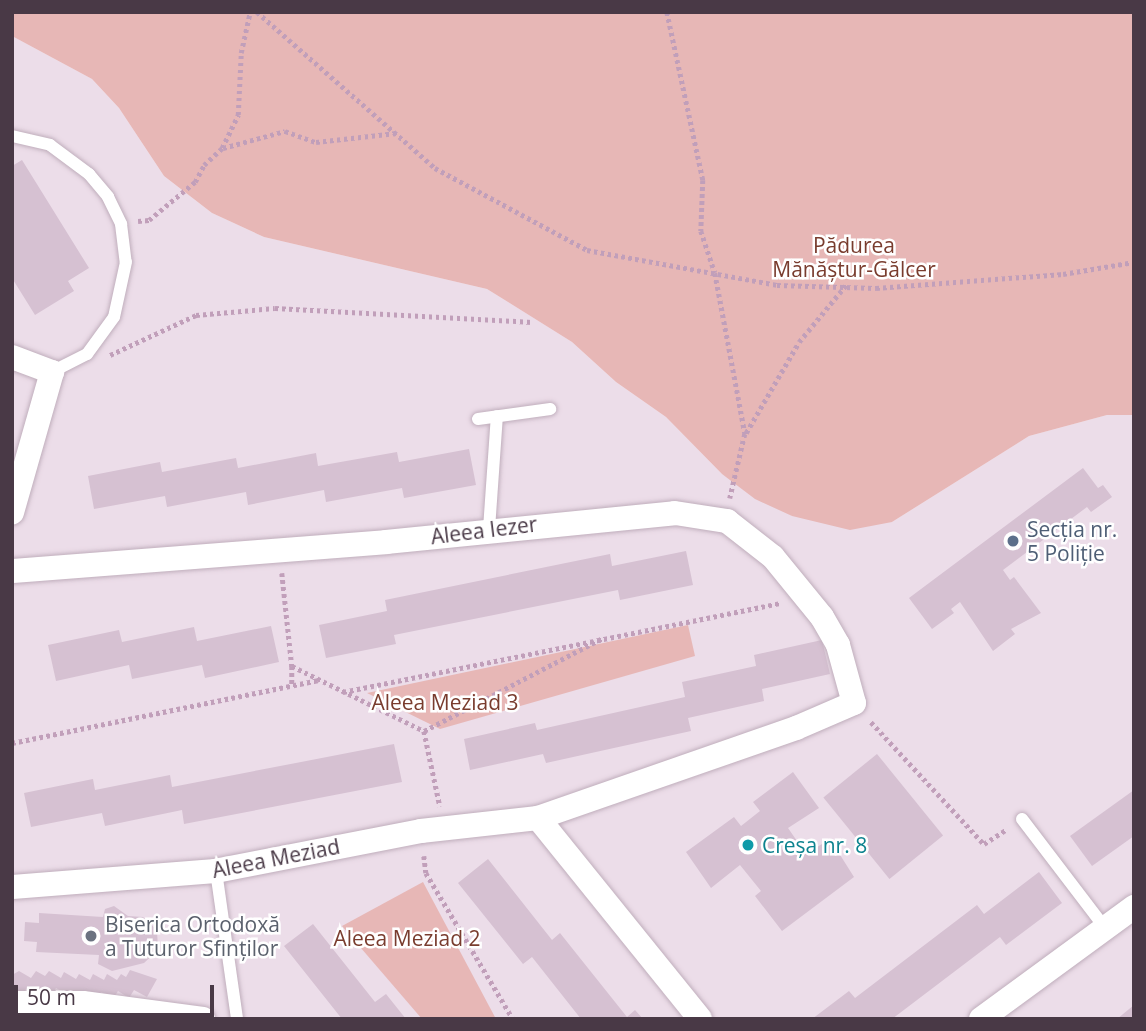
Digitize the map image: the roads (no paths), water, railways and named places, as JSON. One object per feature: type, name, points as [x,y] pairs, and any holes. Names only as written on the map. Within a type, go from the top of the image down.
[{"type":"street","points":[[12,357],[52,372],[12,512]]},
{"type":"street","name":"Aleea Iezer","points":[[12,571],[280,551],[675,513],[726,521],[774,557],[838,645],[854,703]]},
{"type":"street","name":"Aleea Meziad","points":[[12,887],[216,871],[433,829],[538,818],[796,728],[854,703]]},
{"type":"street","points":[[538,818],[700,1019]]},
{"type":"street","points":[[981,1019],[1134,907]]},
{"type":"street","points":[[12,1003],[83,1003],[203,1019]]},
{"type":"lane","points":[[12,136],[50,145],[89,174],[108,197],[121,225],[126,262],[114,317],[87,354],[52,372]]},
{"type":"lane","points":[[478,419],[550,409]]},
{"type":"lane","points":[[489,530],[497,416]]},
{"type":"lane","points":[[1023,819],[1105,928]]},
{"type":"lane","points":[[216,871],[237,1019]]},
{"type":"place","name":"Secția nr. 5 Poliție","points":[[1013,541]]},
{"type":"place","name":"Creșa nr. 8","points":[[748,845]]},
{"type":"place","name":"Biserica Ortodoxă a Tuturor Sfinților","points":[[91,936]]},
{"type":"park label","name":"Pădurea Mănăștur-Gălcer","points":[[854,257]]},
{"type":"park label","name":"Aleea Meziad 3","points":[[445,702]]},
{"type":"park label","name":"Aleea Meziad 2","points":[[407,938]]}]
